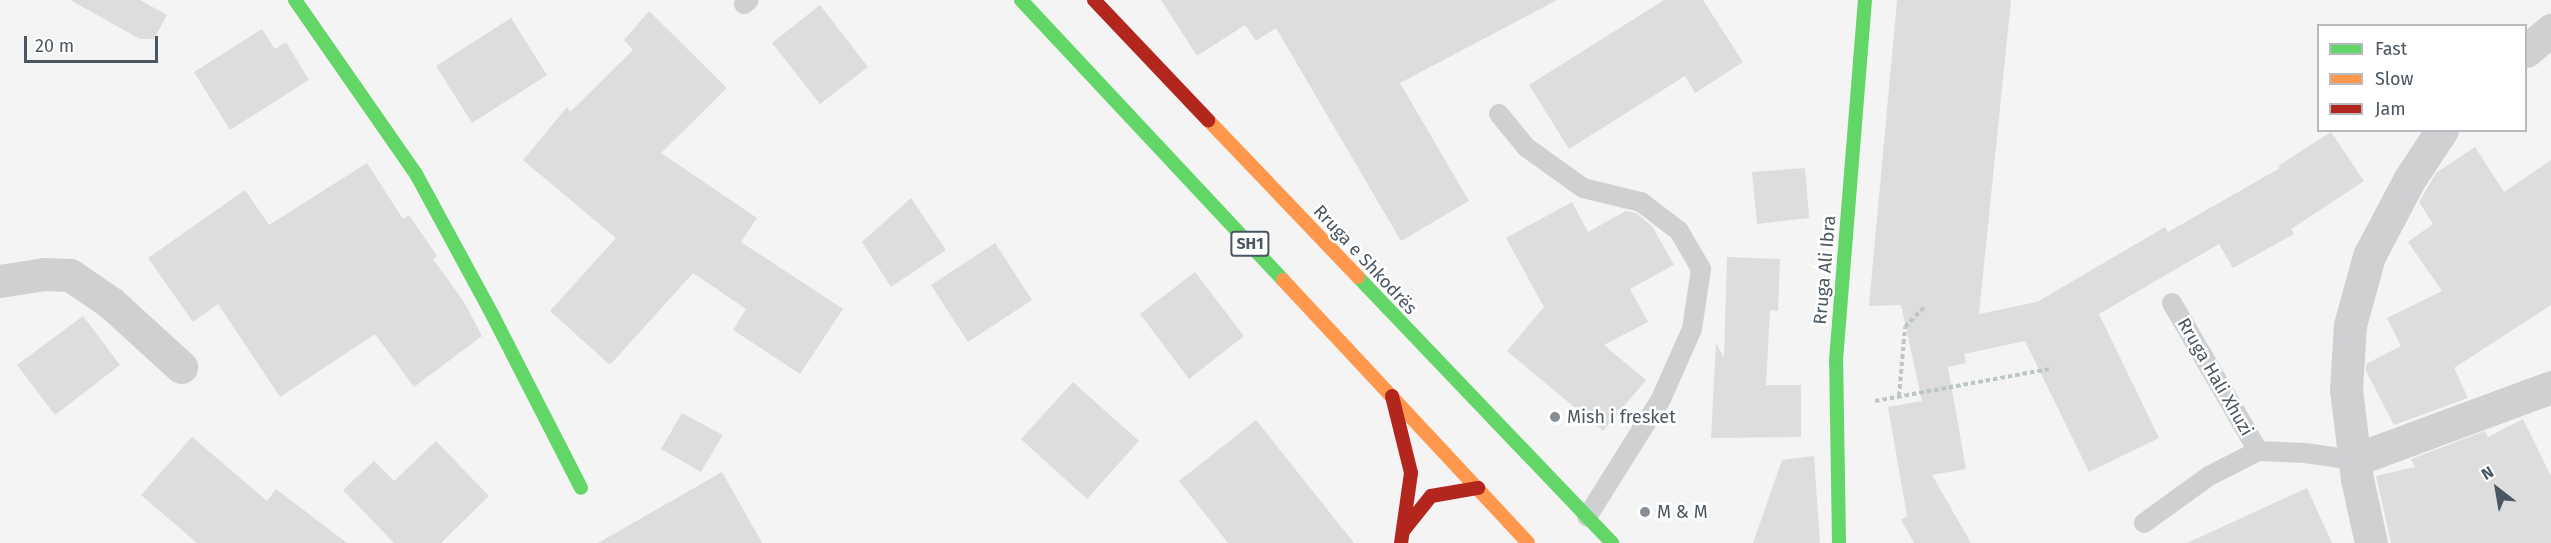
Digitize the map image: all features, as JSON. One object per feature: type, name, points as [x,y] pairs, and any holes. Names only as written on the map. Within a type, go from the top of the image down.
[{"type":"main road","points":[[295,0],[416,174],[493,316],[581,488]]},
{"type":"main road","name":"SH1","points":[[1021,0],[1528,543]]},
{"type":"main road","name":"Rruga e Shkodrës","points":[[1094,0],[1612,543]]},
{"type":"main road","name":"Rruga Ali Ibra","points":[[1839,543],[1836,360],[1865,0]]},
{"type":"main road","points":[[1392,396],[1411,473],[1402,537]]},
{"type":"main road","points":[[1402,537],[1431,496],[1478,488]]},
{"type":"street","points":[[2527,50],[2551,30]]},
{"type":"street","points":[[2371,543],[2354,460],[2346,390],[2350,325],[2369,256],[2409,180],[2441,132]]},
{"type":"street","points":[[0,281],[44,274],[70,275],[111,303],[181,367]]},
{"type":"street","points":[[2354,460],[2551,387]]},
{"type":"lane","points":[[1499,114],[1526,147],[1583,189],[1641,202],[1679,231],[1701,269],[1692,329],[1661,399],[1587,517]]},
{"type":"lane","name":"Rruga Hali Xhuzi","points":[[2172,303],[2258,451]]},
{"type":"lane","name":"Rruga Hali Xhuzi","points":[[2144,523],[2209,476],[2258,451],[2354,460]]},
{"type":"path","points":[[1899,396],[1905,327],[1926,305]]},
{"type":"path","points":[[1836,408],[2050,369]]},
{"type":"building","points":[[70,0],[140,0],[167,15],[154,39],[140,39]]},
{"type":"building","points":[[1161,0],[1557,0],[1400,83],[1469,201],[1401,241],[1276,28],[1256,41],[1245,25],[1197,56]]},
{"type":"building","points":[[1664,0],[1703,0],[1743,62],[1695,93],[1685,76],[1569,149],[1529,85]]},
{"type":"building","points":[[1897,0],[2011,0],[1979,314],[2037,302],[2165,227],[2168,232],[2280,168],[2278,166],[2331,132],[2364,181],[2291,229],[2294,234],[2233,268],[2219,244],[2099,314],[2159,438],[2089,472],[2025,341],[1964,354],[1966,363],[1948,367],[1966,469],[1932,475],[1971,543],[1914,543],[1901,520],[1907,516],[1888,407],[1922,401],[1901,305],[1869,306]]},
{"type":"building","points":[[820,5],[868,67],[820,104],[772,43]]},
{"type":"building","points":[[649,11],[727,88],[661,153],[757,218],[741,242],[843,309],[800,374],[733,330],[746,309],[693,273],[610,365],[550,311],[616,238],[523,160],[567,107],[570,112],[633,50],[624,40]]},
{"type":"building","points":[[511,18],[547,75],[472,123],[436,66]]},
{"type":"building","points":[[262,29],[275,49],[286,42],[309,80],[230,130],[194,72]]},
{"type":"building","points":[[2475,147],[2504,192],[2551,160],[2551,305],[2454,368],[2468,398],[2394,425],[2366,371],[2366,364],[2401,346],[2387,318],[2442,291],[2408,242],[2433,224],[2419,202],[2436,173]]},
{"type":"building","points":[[367,163],[403,219],[409,215],[437,256],[433,259],[464,302],[482,336],[414,387],[375,334],[280,397],[218,304],[193,322],[148,258],[245,190],[269,225]]},
{"type":"building","points":[[1805,168],[1809,218],[1757,224],[1752,172]]},
{"type":"building","points":[[911,198],[946,250],[891,287],[862,242]]},
{"type":"building","points":[[1572,202],[1588,232],[1626,211],[1636,213],[1652,226],[1674,265],[1630,289],[1648,322],[1604,345],[1646,380],[1603,431],[1507,351],[1544,307],[1506,238]]},
{"type":"building","points":[[995,243],[1032,300],[968,342],[931,285]]},
{"type":"building","points":[[1727,257],[1780,259],[1778,311],[1770,310],[1766,385],[1801,385],[1801,437],[1711,438],[1716,343],[1724,358]]},
{"type":"building","points":[[1195,272],[1244,336],[1189,379],[1140,314]]},
{"type":"building","points":[[83,316],[120,365],[55,415],[17,365]]},
{"type":"building","points":[[1073,382],[1139,441],[1087,499],[1021,439]]},
{"type":"building","points":[[682,413],[723,435],[701,472],[661,449]]},
{"type":"building","points":[[2523,419],[2551,476],[2551,543],[2391,543],[2376,476],[2415,467],[2411,459],[2485,431],[2488,437]]},
{"type":"building","points":[[1256,420],[1354,543],[1228,543],[1179,481]]},
{"type":"building","points":[[192,437],[267,501],[276,489],[347,543],[197,543],[141,495]]},
{"type":"building","points":[[436,441],[489,496],[441,543],[394,543],[343,490],[374,461],[394,481]]},
{"type":"building","points":[[1814,456],[1820,543],[1753,543],[1782,460]]},
{"type":"building","points":[[722,472],[762,543],[598,543]]},
{"type":"building","points":[[2307,488],[2332,543],[2187,543]]},
{"type":"traffic: fast","points":[[295,0],[416,174],[493,316],[581,488]]},
{"type":"traffic: fast","points":[[1021,0],[1283,280]]},
{"type":"traffic: fast","points":[[1839,543],[1836,360],[1865,0]]},
{"type":"traffic: fast","points":[[1358,277],[1612,543]]},
{"type":"traffic: slow","points":[[1208,120],[1358,277]]},
{"type":"traffic: slow","points":[[1283,280],[1528,543]]},
{"type":"traffic: jam","points":[[1094,0],[1208,120]]},
{"type":"traffic: jam","points":[[1392,396],[1411,473],[1401,543]]},
{"type":"traffic: jam","points":[[1403,531],[1431,496],[1478,488]]},
{"type":"place","name":"Mish i fresket","points":[[1555,417]]},
{"type":"place","name":"M & M","points":[[1645,512]]}]
